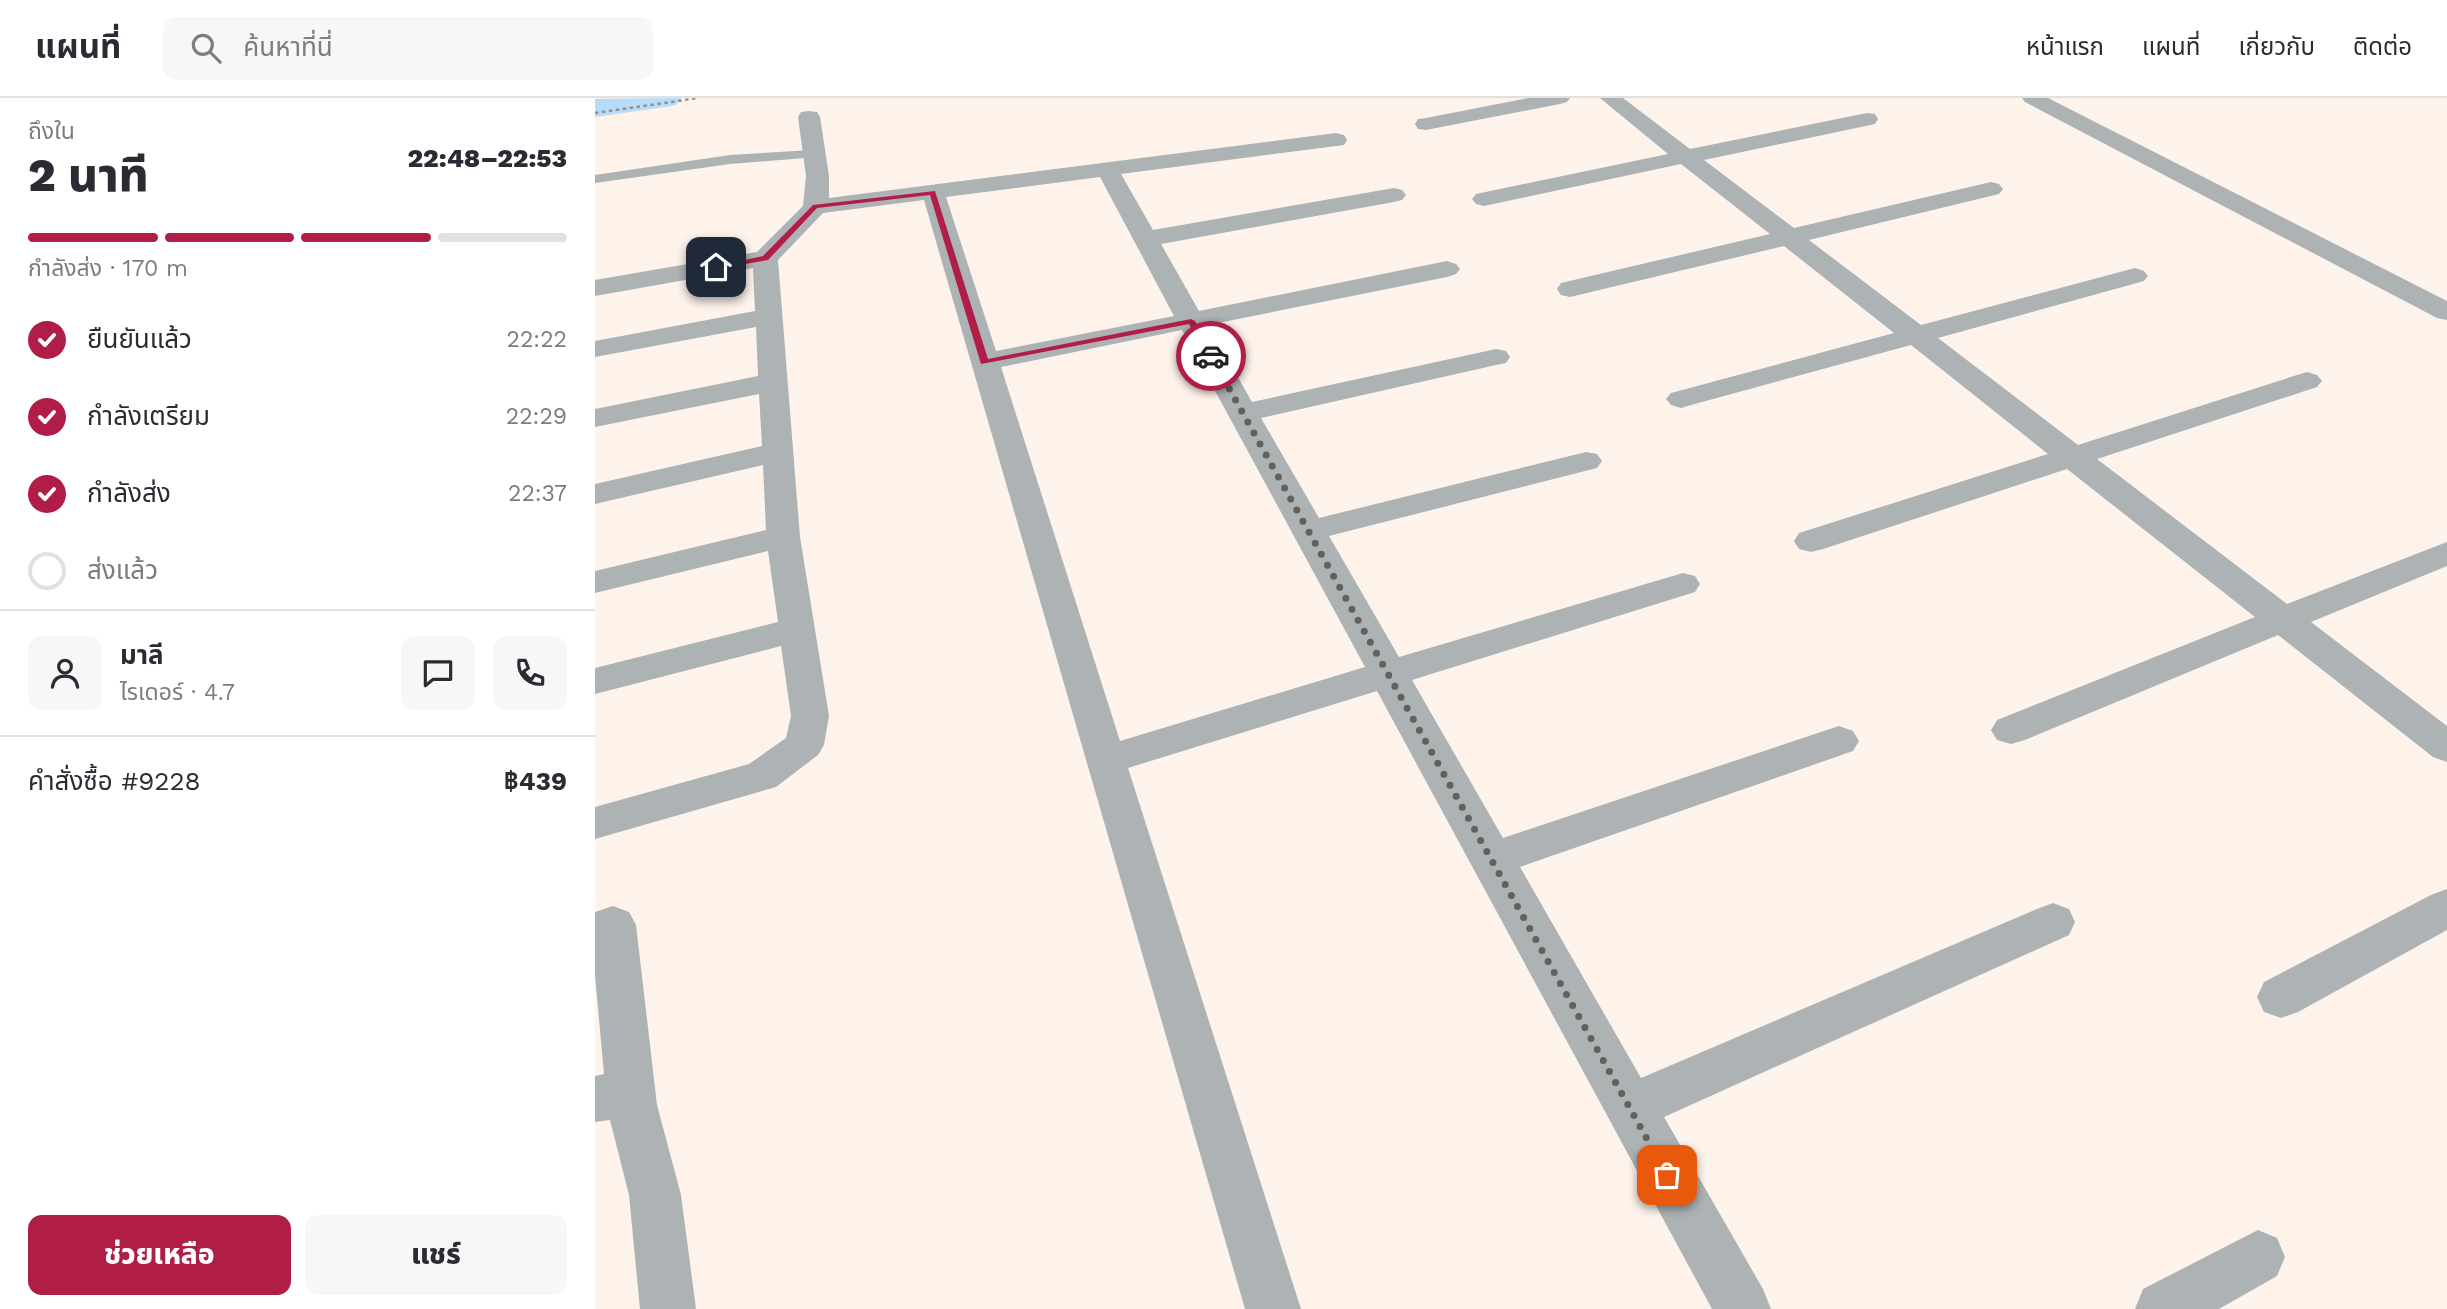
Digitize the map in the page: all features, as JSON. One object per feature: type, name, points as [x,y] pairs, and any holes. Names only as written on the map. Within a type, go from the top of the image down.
[{"type":"street","points":[[1426,124],[1560,98]]},
{"type":"street","points":[[1610,98],[2447,747]]},
{"type":"street","points":[[2032,98],[2447,312]]},
{"type":"street","points":[[595,288],[765,258],[815,206],[818,177],[812,153],[809,117]]},
{"type":"street","points":[[1484,198],[1867,119]]},
{"type":"street","points":[[815,206],[1336,140]]},
{"type":"street","points":[[1107,170],[1743,1309]]},
{"type":"street","points":[[1570,289],[1991,189]]},
{"type":"street","points":[[933,192],[1273,1309]]},
{"type":"street","points":[[1145,239],[1394,195]]},
{"type":"street","points":[[595,823],[762,776],[804,745],[810,716],[783,537],[765,258]]},
{"type":"street","points":[[984,362],[1447,269]]},
{"type":"street","points":[[1681,399],[2135,276]]},
{"type":"street","points":[[595,349],[769,316]]},
{"type":"street","points":[[1242,413],[1496,357]]},
{"type":"street","points":[[1811,541],[2307,381]]},
{"type":"street","points":[[595,418],[773,382]]},
{"type":"street","points":[[595,494],[778,452]]},
{"type":"street","points":[[1308,531],[1586,461]]},
{"type":"street","points":[[595,582],[783,537]]},
{"type":"street","points":[[2011,730],[2447,554]]},
{"type":"street","points":[[1105,760],[1683,584]]},
{"type":"street","points":[[595,681],[797,629]]},
{"type":"street","points":[[1491,860],[1839,741]]},
{"type":"street","points":[[2281,997],[2447,908]]},
{"type":"street","points":[[1629,1107],[2053,922]]},
{"type":"street","points":[[595,932],[613,925],[614,1102],[655,1195],[668,1309]]},
{"type":"street","points":[[2163,1309],[2258,1256]]},
{"type":"lane","points":[[595,179],[732,159],[812,153]]},
{"type":"path","points":[[595,113],[698,98]]},
{"type":"waterway","points":[[595,108],[665,98]]},
{"type":"way so far","points":[[1211,356],[1667,1175]]},
{"type":"route","points":[[716,267],[765,258],[815,206],[933,192],[984,362],[1191,321],[1211,356]]}]
